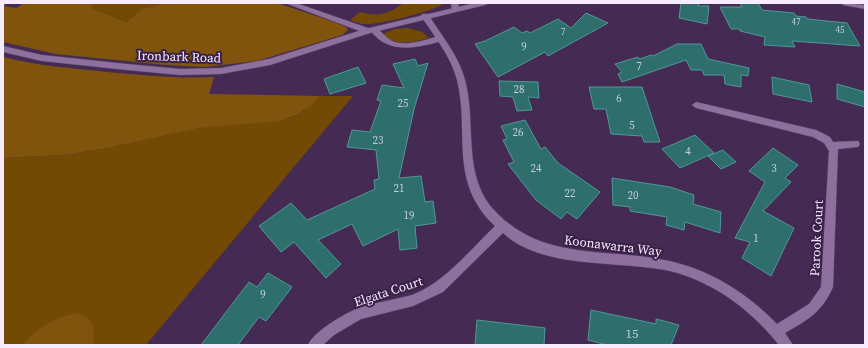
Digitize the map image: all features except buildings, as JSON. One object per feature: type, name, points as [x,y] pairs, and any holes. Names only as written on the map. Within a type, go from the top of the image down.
[{"type":"street","points":[[288,3],[371,30],[383,40],[393,45],[408,45],[440,39]]},
{"type":"street","name":"Ironbark Road","points":[[3,49],[55,59],[180,72],[208,72],[257,66],[371,30],[425,16],[455,6],[485,3]]},
{"type":"street","points":[[846,3],[865,7]]},
{"type":"street","name":"Koonawarra Way","points":[[425,16],[455,64],[462,80],[471,183],[483,205],[502,226],[535,245],[556,252],[590,259],[650,263],[690,272],[727,289],[743,300],[777,331],[787,345]]},
{"type":"street","points":[[696,105],[816,134],[827,140],[832,146],[855,144]]},
{"type":"street","name":"Parook Court","points":[[777,331],[814,309],[822,300],[827,287],[834,158],[832,146]]},
{"type":"street","name":"Elgata Court","points":[[314,345],[330,331],[359,314],[413,300],[439,288],[502,226]]},
{"type":"shaded area","points":[[3,3],[7,3],[4,6],[17,8],[23,3],[93,3],[92,8],[126,22],[142,9],[165,3],[277,3],[337,23],[346,27],[348,30],[342,35],[257,61],[205,67],[166,65],[56,54],[3,42]]},
{"type":"shaded area","points":[[93,3],[165,3],[142,9],[126,22],[92,8]]},
{"type":"shaded area","points":[[403,3],[445,3],[430,10],[373,24],[358,23],[350,20],[360,12],[366,14],[383,14],[393,10]]},
{"type":"shaded area","points":[[408,28],[422,32],[429,38],[404,43],[394,41],[383,34],[395,29]]},
{"type":"shaded area","points":[[3,57],[42,65],[107,72],[174,77],[214,77],[209,94],[320,96],[312,105],[297,115],[279,121],[200,128],[108,148],[62,155],[3,158]]},
{"type":"shaded area","points":[[320,96],[353,96],[146,345],[3,345],[3,158],[62,155],[108,148],[200,128],[290,118],[304,111]]},
{"type":"shaded area","points":[[79,313],[88,318],[94,326],[93,345],[23,345],[29,338],[48,323],[62,317]]}]
